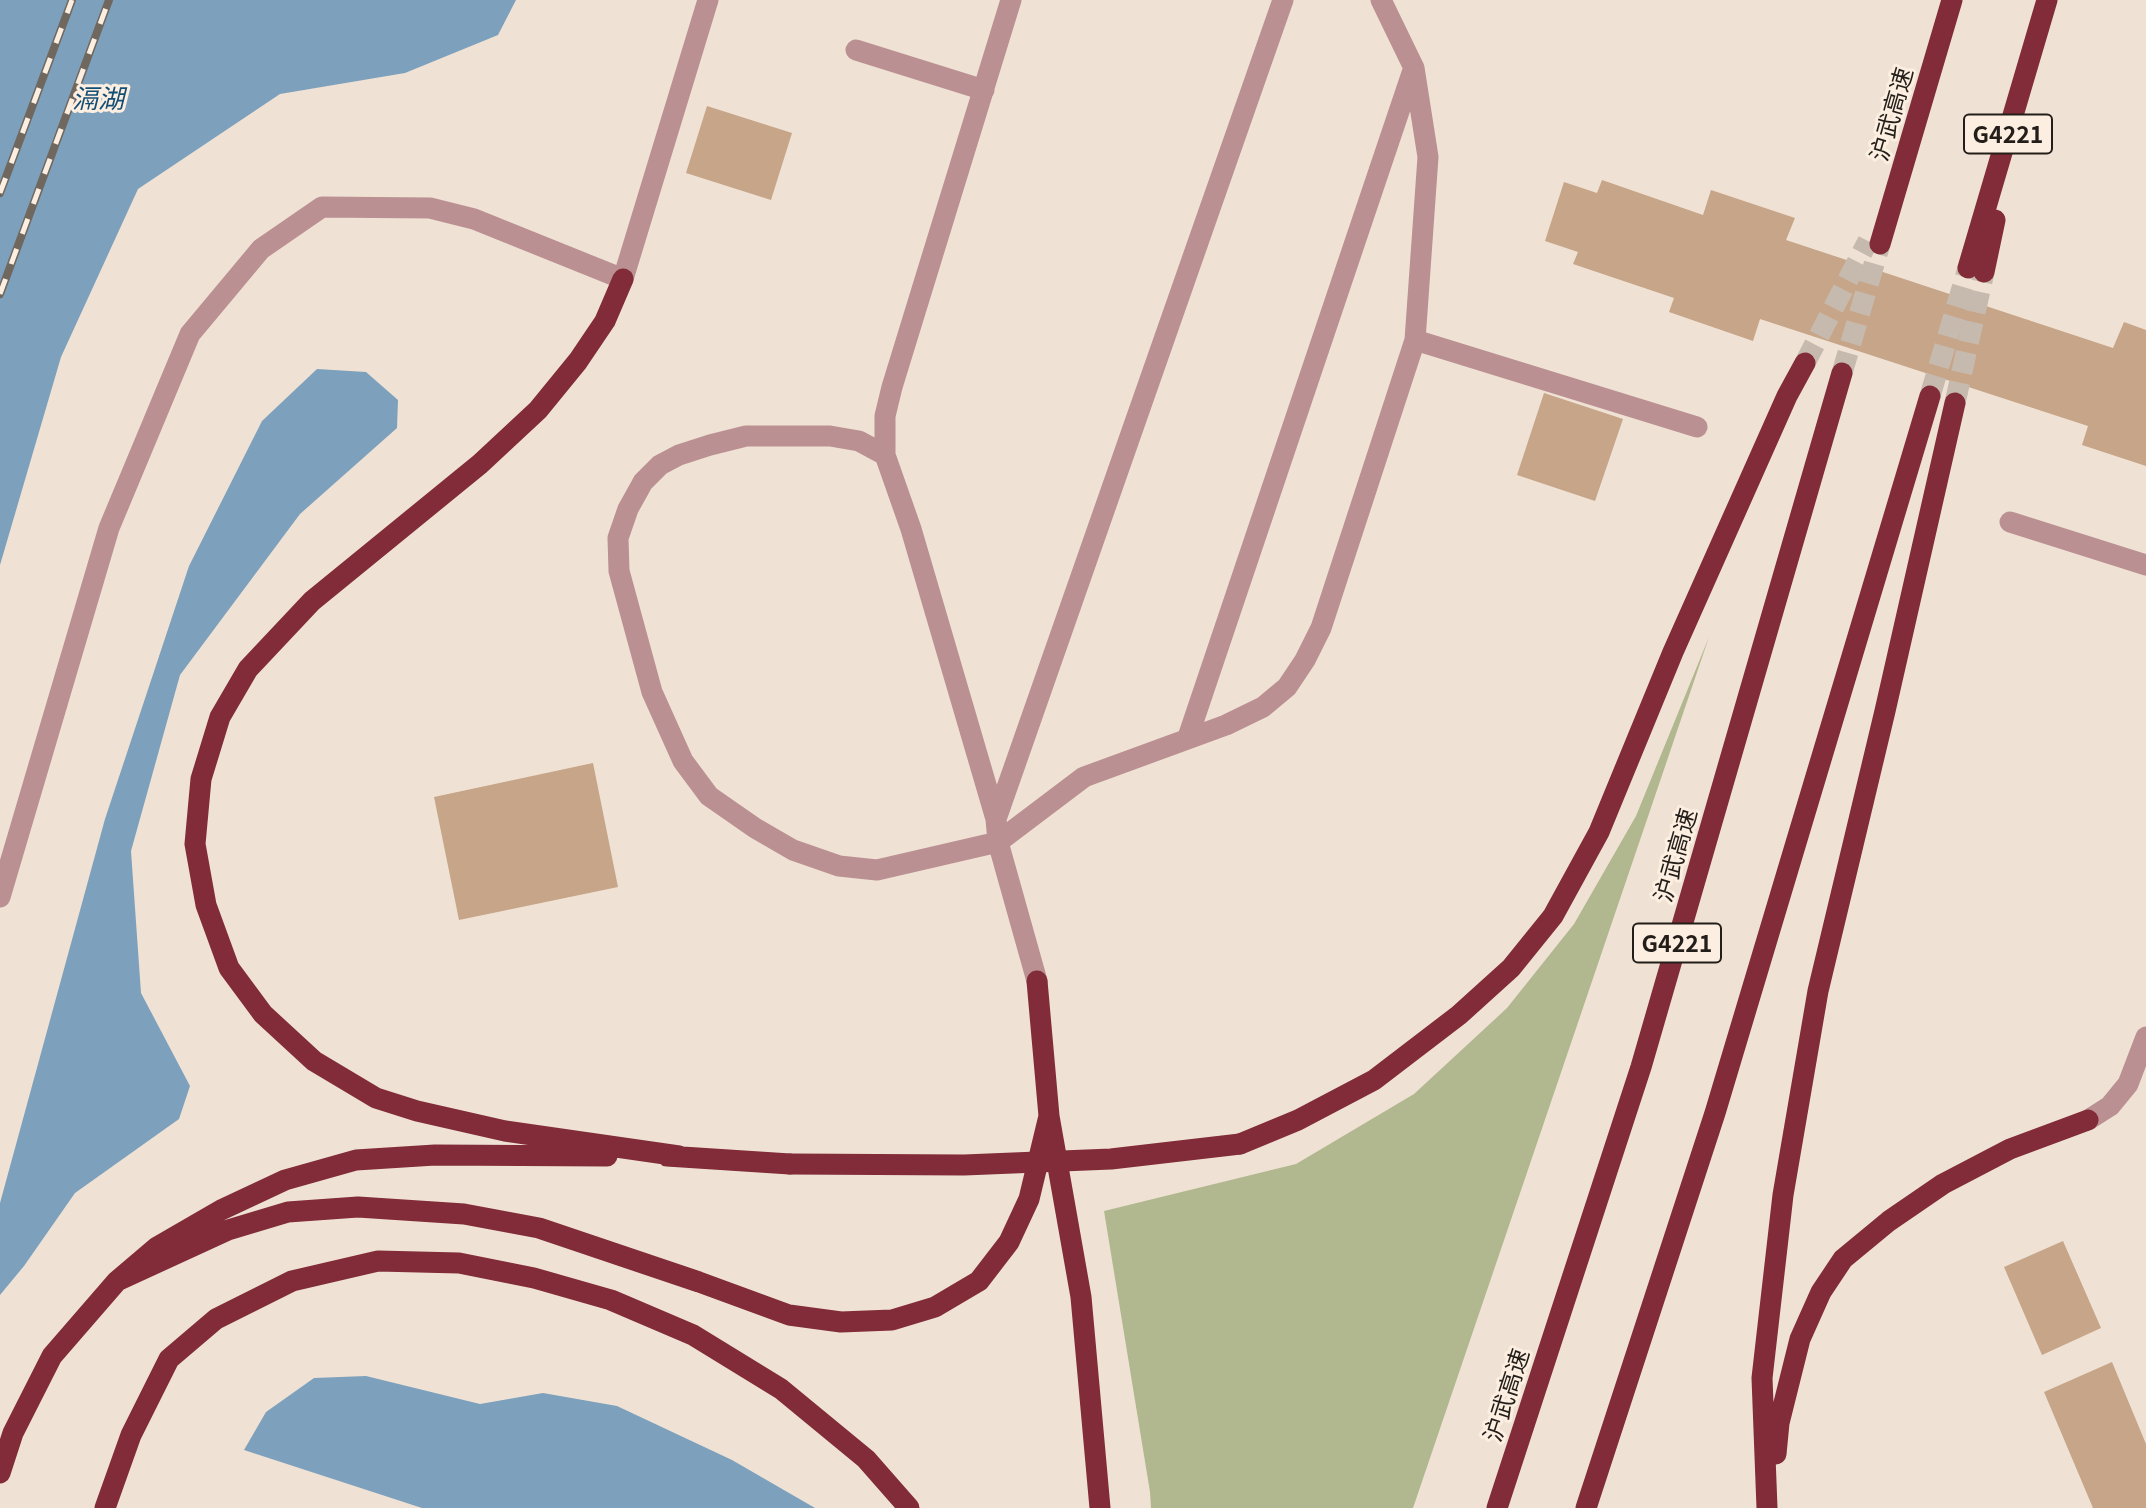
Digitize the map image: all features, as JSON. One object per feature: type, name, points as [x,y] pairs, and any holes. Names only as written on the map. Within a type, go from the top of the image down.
[{"type":"highway","name":"沪武高速","points":[[1874,242],[1901,175],[1952,0]]},
{"type":"highway","name":"G4221","points":[[1976,270],[2047,0]]},
{"type":"highway","points":[[623,279],[605,321],[578,361],[538,410],[480,464],[312,601],[248,669],[220,717],[201,779],[195,844],[206,905],[229,968],[262,1014],[314,1061],[376,1098],[416,1111],[505,1131],[679,1156]]},
{"type":"highway","points":[[0,1473],[13,1433],[52,1356],[117,1281],[157,1247],[221,1210],[285,1180],[356,1160],[435,1155],[679,1156],[790,1164],[964,1165],[1111,1160],[1240,1144],[1298,1120],[1374,1080],[1459,1016],[1511,968],[1553,916],[1599,832],[1673,652],[1787,396],[1805,363]]},
{"type":"highway","name":"沪武高速","points":[[1497,1508],[1640,1067],[1842,373]]},
{"type":"highway","points":[[1586,1508],[1715,1113],[1930,396]]},
{"type":"highway","points":[[1769,1508],[1762,1378],[1785,1181],[1818,991],[1955,403]]},
{"type":"highway","points":[[1037,981],[1049,1116],[1081,1297],[1100,1508]]},
{"type":"highway","points":[[117,1281],[228,1230],[288,1212],[358,1207],[464,1214],[539,1228],[789,1315],[841,1322],[892,1320],[935,1307],[979,1281],[1009,1242],[1029,1199],[1049,1116]]},
{"type":"highway","points":[[1769,1508],[1779,1423],[1801,1339],[1821,1293],[1843,1259],[1889,1221],[1943,1184],[2010,1149],[2088,1121]]},
{"type":"highway","points":[[105,1508],[131,1435],[169,1359],[216,1319],[292,1280],[378,1261],[459,1263],[534,1278],[611,1300],[693,1335],[780,1389],[866,1459],[909,1508]]},
{"type":"lane","points":[[0,897],[109,528],[190,334],[261,249],[322,207],[430,208],[474,219],[623,279],[708,0]]},
{"type":"lane","points":[[1011,0],[892,387],[885,416],[885,455],[911,529],[996,819],[998,842],[1037,981]]},
{"type":"lane","points":[[996,819],[1283,0]]},
{"type":"lane","points":[[885,455],[859,441],[830,436],[746,436],[679,455],[660,465],[643,482],[628,509],[618,538],[619,571],[652,692],[683,761],[709,796],[793,850],[839,866],[877,870],[998,842],[1084,777],[1226,725],[1263,707],[1287,687],[1305,660],[1321,628],[1415,340],[1428,157],[1414,68],[1381,0]]},
{"type":"lane","points":[[856,50],[984,90]]},
{"type":"lane","points":[[1188,737],[1414,68]]},
{"type":"lane","points":[[1415,340],[1697,427]]},
{"type":"lane","points":[[2010,522],[2146,565]]},
{"type":"lane","points":[[2088,1121],[2110,1106],[2128,1084],[2146,1037]]},
{"type":"green space","points":[[1709,637],[1413,1508],[1151,1508],[1104,1211],[1296,1164],[1414,1094],[1507,1008],[1574,924],[1636,816]]},
{"type":"water","name":"滆湖","points":[[0,0],[516,0],[498,35],[405,73],[280,94],[138,189],[61,357],[0,565]]},
{"type":"water","points":[[317,369],[366,372],[398,400],[397,428],[300,514],[180,675],[131,851],[141,993],[190,1086],[179,1119],[75,1193],[24,1266],[0,1295],[0,1203],[105,819],[189,566],[262,421]]},
{"type":"water","points":[[366,1376],[480,1404],[543,1393],[617,1406],[732,1460],[815,1508],[422,1508],[244,1450],[266,1412],[314,1378]]},
{"type":"building","points":[[707,106],[792,133],[771,200],[686,173]]},
{"type":"building","points":[[1602,180],[1703,215],[1711,190],[1795,218],[1786,240],[2113,348],[2124,322],[2146,330],[2146,466],[2082,445],[2088,426],[1760,319],[1753,341],[1669,312],[1674,298],[1573,264],[1578,252],[1545,241],[1564,182],[1597,193]]},
{"type":"building","points":[[1544,393],[1623,419],[1595,501],[1517,475]]},
{"type":"building","points":[[593,763],[618,887],[459,920],[434,797]]},
{"type":"building","points":[[2063,1241],[2101,1328],[2042,1355],[2004,1267]]},
{"type":"building","points":[[2112,1362],[2146,1444],[2146,1508],[2093,1508],[2044,1392]]},
{"type":"tunnel","points":[[1805,363],[1868,241]]},
{"type":"tunnel","points":[[1842,373],[1880,244]]},
{"type":"tunnel","points":[[1930,396],[1968,268]]},
{"type":"tunnel","points":[[1955,403],[1984,272]]},
{"type":"railway","points":[[0,193],[72,0]]},
{"type":"railway","points":[[0,294],[109,0]]}]
